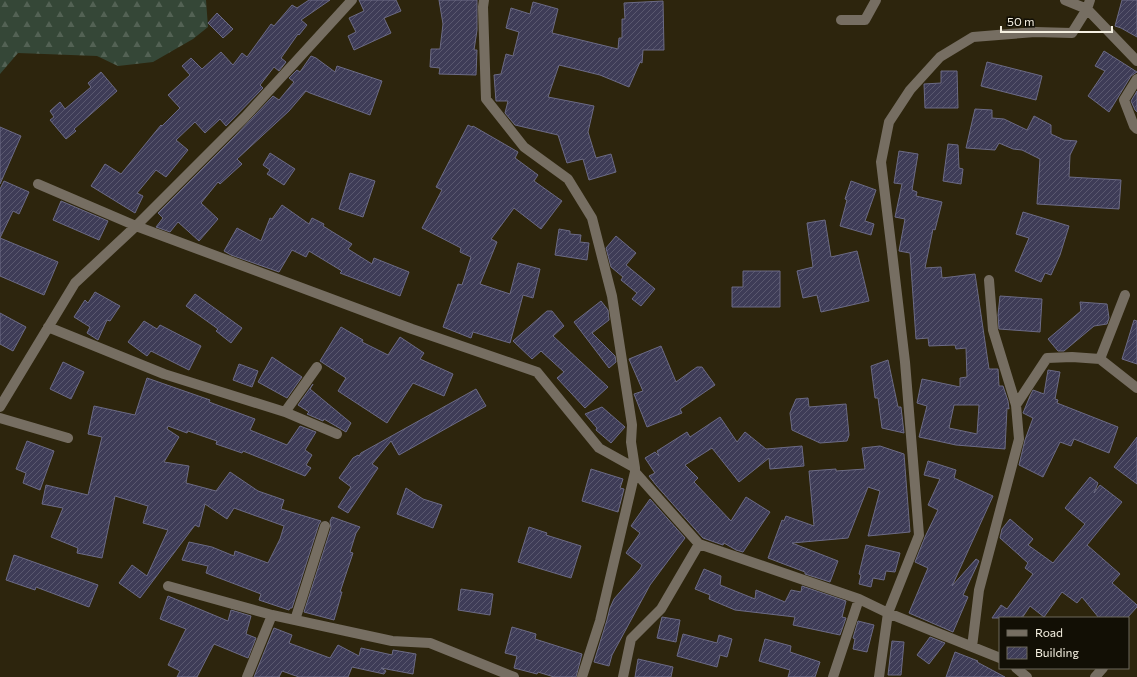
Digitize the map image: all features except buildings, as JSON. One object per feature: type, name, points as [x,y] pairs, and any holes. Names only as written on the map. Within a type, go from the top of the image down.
[{"type":"street","points":[[0,407],[74,283],[136,226],[245,117],[352,0]]},
{"type":"street","points":[[484,0],[486,98],[524,147],[568,179],[592,218],[612,296],[632,424],[631,442],[635,470],[600,621],[582,677]]},
{"type":"street","points":[[841,20],[865,20],[876,0]]},
{"type":"street","points":[[1065,0],[1089,4],[1137,61]]},
{"type":"street","points":[[879,677],[888,613],[919,535],[904,362],[881,162],[889,122],[910,90],[940,57],[973,37],[1036,32],[1072,33],[1089,4]]},
{"type":"street","points":[[1137,79],[1124,100],[1134,126],[1137,129]]},
{"type":"street","points":[[38,184],[136,226],[412,330],[538,372],[599,448],[635,470],[699,544],[859,599],[888,613],[999,658]]},
{"type":"street","points":[[972,647],[979,590],[1019,439],[1016,405],[992,330],[989,280]]},
{"type":"street","points":[[1100,359],[1125,295]]},
{"type":"street","points":[[48,327],[164,374],[285,412],[337,434]]},
{"type":"street","points":[[1016,405],[1047,358],[1072,357],[1100,359],[1137,388]]},
{"type":"street","points":[[285,412],[317,367]]},
{"type":"street","points":[[0,418],[68,438]]},
{"type":"street","points":[[295,620],[325,526]]},
{"type":"street","points":[[623,677],[631,639],[661,609],[699,544]]},
{"type":"street","points":[[168,586],[272,615],[392,641],[430,642],[514,677]]},
{"type":"street","points":[[833,677],[859,599]]},
{"type":"street","points":[[247,677],[272,615]]},
{"type":"street","points":[[1017,669],[1027,677]]},
{"type":"street","points":[[1095,677],[1103,669]]},
{"type":"green space","points":[[0,0],[206,0],[208,27],[193,39],[153,62],[118,66],[97,56],[18,53],[0,74]]}]
